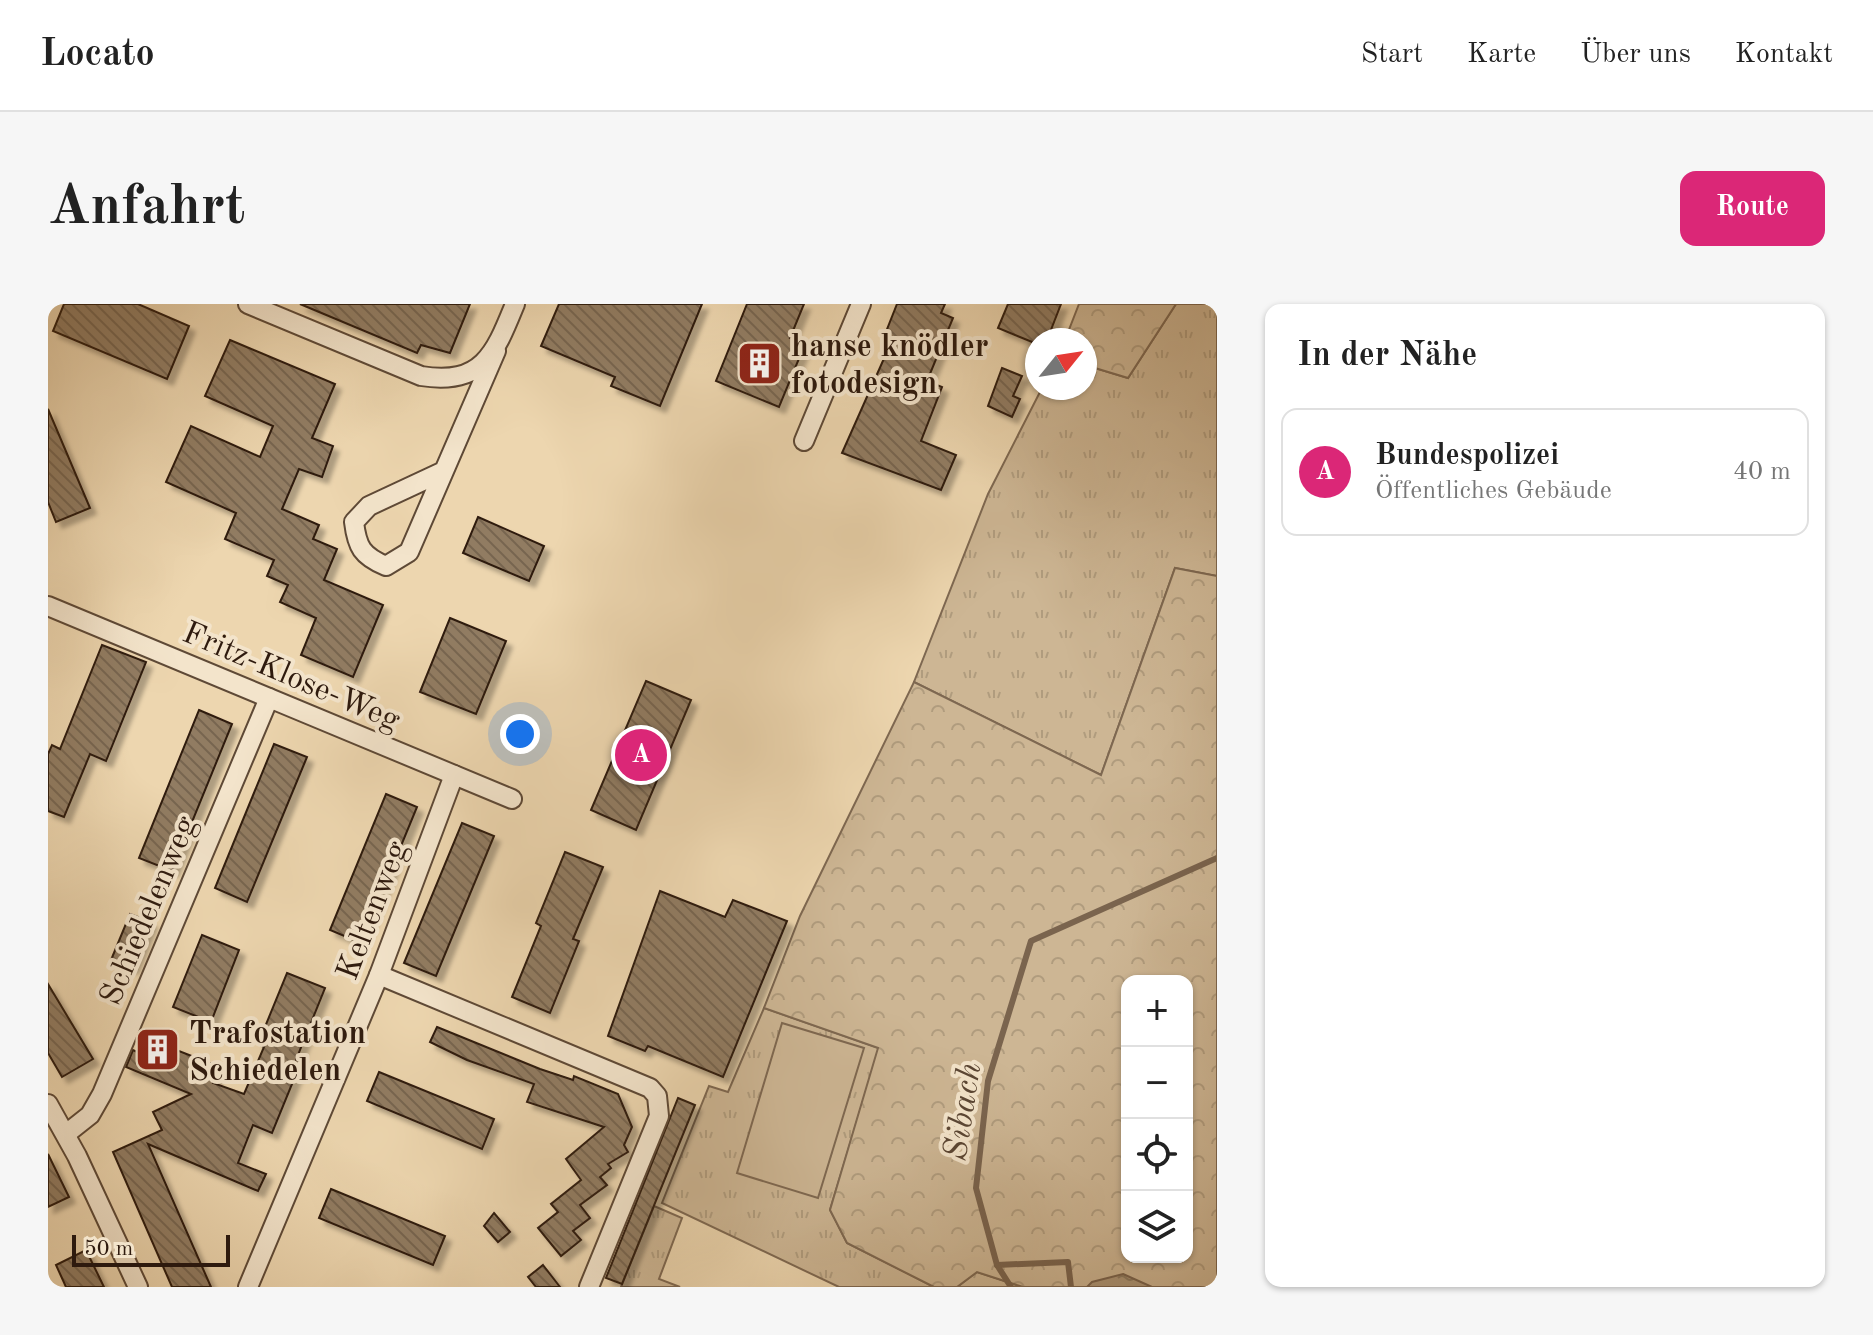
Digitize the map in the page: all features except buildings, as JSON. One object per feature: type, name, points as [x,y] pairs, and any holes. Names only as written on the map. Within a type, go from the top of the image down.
[{"type":"street","points":[[248,304],[421,376],[442,379],[463,376],[481,366],[496,351]]},
{"type":"street","points":[[444,471],[369,506],[354,522],[357,544],[367,558],[386,566],[409,552],[496,351],[515,304]]},
{"type":"street","points":[[804,441],[861,304]]},
{"type":"street","name":"Fritz-Klose-Weg","points":[[48,606],[512,799]]},
{"type":"street","name":"Schiedelenweg","points":[[66,1134],[77,1129],[90,1115],[102,1094],[269,698]]},
{"type":"street","name":"Keltenweg","points":[[248,1287],[379,975],[454,775]]},
{"type":"street","points":[[379,975],[650,1088],[657,1096],[659,1116],[589,1287]]},
{"type":"street","points":[[48,1104],[66,1134],[138,1287]]},
{"type":"green space","points":[[1079,304],[1176,304],[1128,378],[1097,369],[1097,328],[1070,328]]},
{"type":"green space","points":[[1176,304],[1217,304],[1217,576],[1175,568],[1101,775],[914,682],[988,494],[1036,400],[1097,400],[1097,369],[1128,378]]},
{"type":"green space","points":[[1175,568],[1217,576],[1217,1287],[1023,1287],[977,1272],[957,1287],[934,1287],[847,1243],[830,1210],[878,1048],[764,1008],[800,916],[914,682],[1101,775]]},
{"type":"green space","points":[[764,1008],[879,1048],[830,1210],[847,1243],[934,1287],[839,1287],[662,1203],[709,1086],[728,1092]]},
{"type":"green space","points":[[782,1023],[864,1048],[818,1198],[737,1173]]},
{"type":"green space","points":[[654,1206],[682,1218],[659,1279],[680,1287],[621,1287]]},
{"type":"green space","points":[[977,1272],[1023,1287],[957,1287]]},
{"type":"water","points":[[1123,1274],[1152,1287],[1087,1287],[1092,1282]]},
{"type":"waterway","name":"Sibach","points":[[1011,1287],[997,1265],[976,1188],[988,1081],[1031,941],[1217,858]]},
{"type":"waterway","points":[[997,1265],[1068,1262],[1071,1287]]},
{"type":"place","name":"hanse knödler fotodesign","points":[[760,363]]},
{"type":"place","name":"Bundespolizei","points":[[641,755]]},
{"type":"place","name":"Trafostation Schiedelen","points":[[158,1050]]}]
